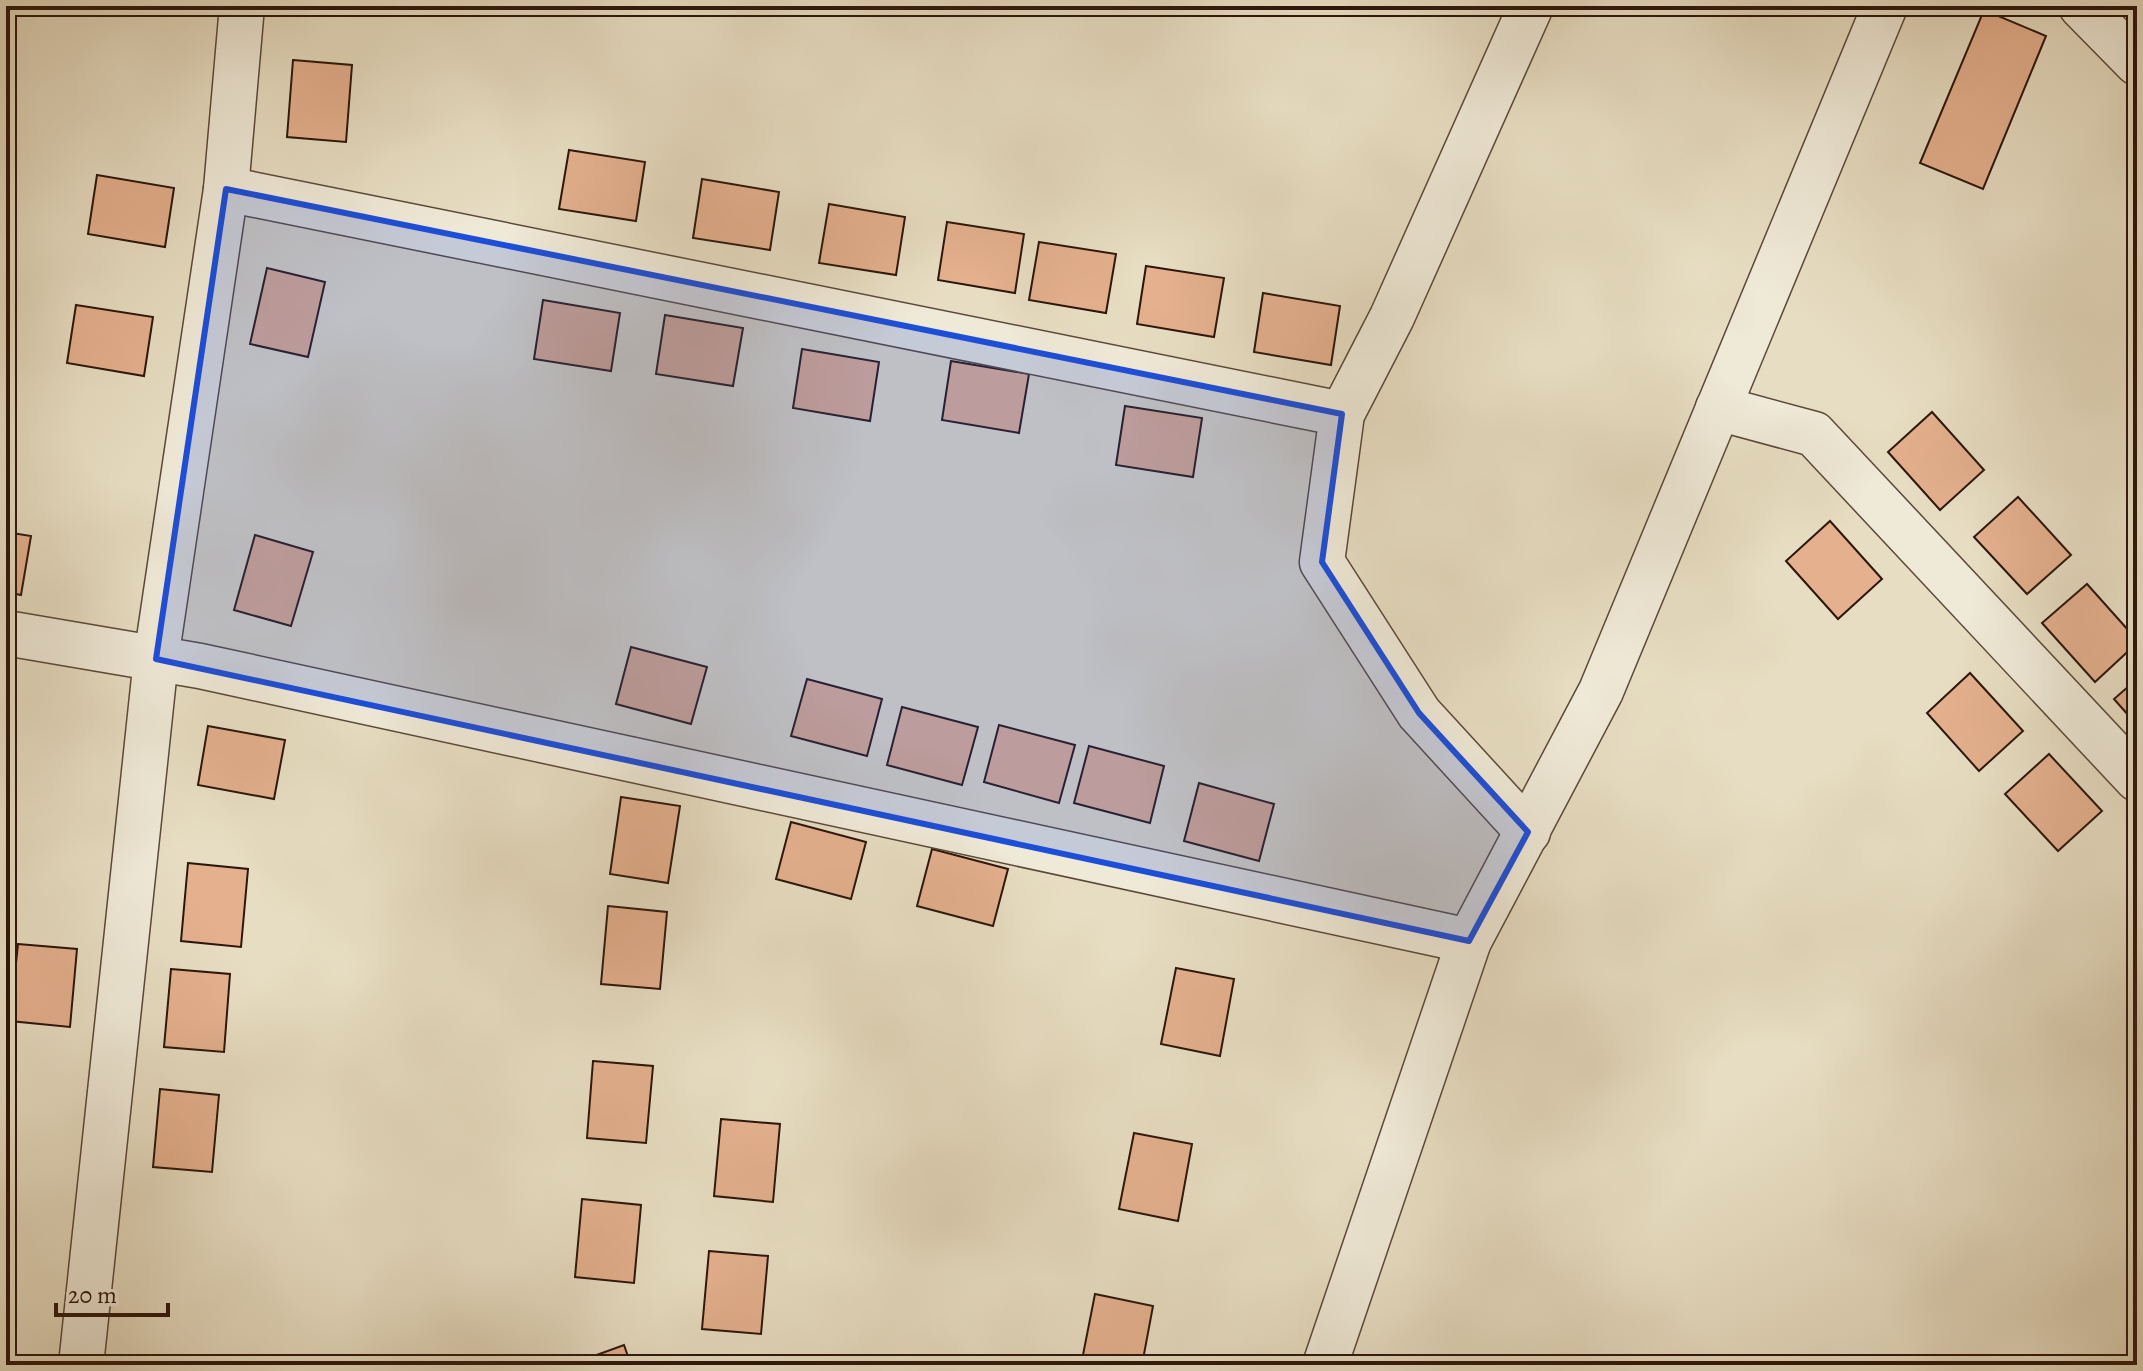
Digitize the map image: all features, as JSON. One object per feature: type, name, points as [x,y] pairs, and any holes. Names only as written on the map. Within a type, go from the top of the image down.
[{"type":"street","points":[[81,1365],[156,659],[226,189],[242,6]]},
{"type":"street","points":[[1528,832],[1419,713],[1322,562],[1342,414],[1392,317],[1531,6]]},
{"type":"street","points":[[1325,1365],[1469,941],[1601,691],[1885,6]]},
{"type":"street","points":[[2081,6],[2137,63]]},
{"type":"street","points":[[226,189],[1342,414]]},
{"type":"street","points":[[1718,408],[1814,434],[2137,779]]},
{"type":"street","points":[[6,633],[156,659],[1469,941]]},
{"type":"highlighted area","points":[[226,189],[1342,414],[1322,562],[1419,713],[1528,832],[1469,941],[156,659]]},
{"type":"building","points":[[1984,10],[2046,36],[1983,189],[1920,163]]},
{"type":"building","points":[[293,60],[352,65],[346,142],[287,137]]},
{"type":"building","points":[[569,150],[645,162],[636,221],[559,209]]},
{"type":"building","points":[[97,175],[174,188],[165,247],[88,234]]},
{"type":"building","points":[[702,179],[779,192],[770,250],[693,238]]},
{"type":"building","points":[[829,204],[905,217],[896,275],[819,263]]},
{"type":"building","points":[[947,222],[1024,234],[1015,293],[938,280]]},
{"type":"building","points":[[1039,242],[1116,254],[1106,313],[1029,300]]},
{"type":"building","points":[[1146,266],[1224,278],[1214,337],[1137,324]]},
{"type":"building","points":[[267,268],[325,282],[308,357],[250,344]]},
{"type":"building","points":[[1263,293],[1340,306],[1331,365],[1254,352]]},
{"type":"building","points":[[543,300],[620,313],[611,371],[534,359]]},
{"type":"building","points":[[76,305],[153,317],[144,376],[67,363]]},
{"type":"building","points":[[665,315],[743,328],[733,386],[656,374]]},
{"type":"building","points":[[802,349],[879,362],[870,421],[793,408]]},
{"type":"building","points":[[951,361],[1029,374],[1019,433],[942,420]]},
{"type":"building","points":[[1125,406],[1202,418],[1193,477],[1116,465]]},
{"type":"building","points":[[1932,412],[1984,470],[1940,510],[1888,452]]},
{"type":"building","points":[[2018,497],[2071,555],[2027,594],[1974,537]]},
{"type":"building","points":[[1830,521],[1882,579],[1838,619],[1786,561]]},
{"type":"building","points":[[6,532],[31,536],[21,595],[6,592]]},
{"type":"building","points":[[255,535],[313,552],[291,626],[234,610]]},
{"type":"building","points":[[2087,584],[2137,640],[2095,682],[2042,623]]},
{"type":"building","points":[[631,647],[707,667],[691,724],[616,704]]},
{"type":"building","points":[[1970,673],[2023,731],[1979,771],[1927,713]]},
{"type":"building","points":[[807,679],[882,699],[867,756],[791,736]]},
{"type":"building","points":[[2137,679],[2137,725],[2114,699]]},
{"type":"building","points":[[902,707],[978,727],[962,785],[887,765]]},
{"type":"building","points":[[999,725],[1075,745],[1059,803],[984,782]]},
{"type":"building","points":[[208,726],[285,740],[274,799],[198,785]]},
{"type":"building","points":[[1089,746],[1164,766],[1150,823],[1074,803]]},
{"type":"building","points":[[2049,754],[2102,811],[2058,851],[2005,794]]},
{"type":"building","points":[[1199,783],[1274,804],[1259,861],[1184,841]]},
{"type":"building","points":[[621,797],[680,806],[668,883],[610,874]]},
{"type":"building","points":[[791,822],[866,842],[851,899],[776,879]]},
{"type":"building","points":[[932,849],[1008,869],[993,926],[917,906]]},
{"type":"building","points":[[188,863],[248,869],[241,947],[181,941]]},
{"type":"building","points":[[608,906],[667,912],[660,989],[601,984]]},
{"type":"building","points":[[18,944],[77,949],[70,1027],[10,1021]]},
{"type":"building","points":[[1176,968],[1234,979],[1220,1056],[1161,1044]]},
{"type":"building","points":[[171,969],[230,974],[224,1052],[164,1047]]},
{"type":"building","points":[[593,1061],[653,1066],[646,1143],[587,1138]]},
{"type":"building","points":[[160,1089],[219,1095],[212,1172],[153,1167]]},
{"type":"building","points":[[721,1119],[780,1124],[773,1202],[714,1196]]},
{"type":"building","points":[[1134,1133],[1192,1144],[1178,1221],[1119,1209]]},
{"type":"building","points":[[582,1199],[641,1205],[634,1283],[575,1277]]},
{"type":"building","points":[[709,1251],[768,1256],[761,1334],[702,1329]]},
{"type":"building","points":[[1095,1294],[1153,1306],[1142,1365],[1081,1365]]},
{"type":"building","points":[[624,1345],[631,1365],[569,1365]]}]
